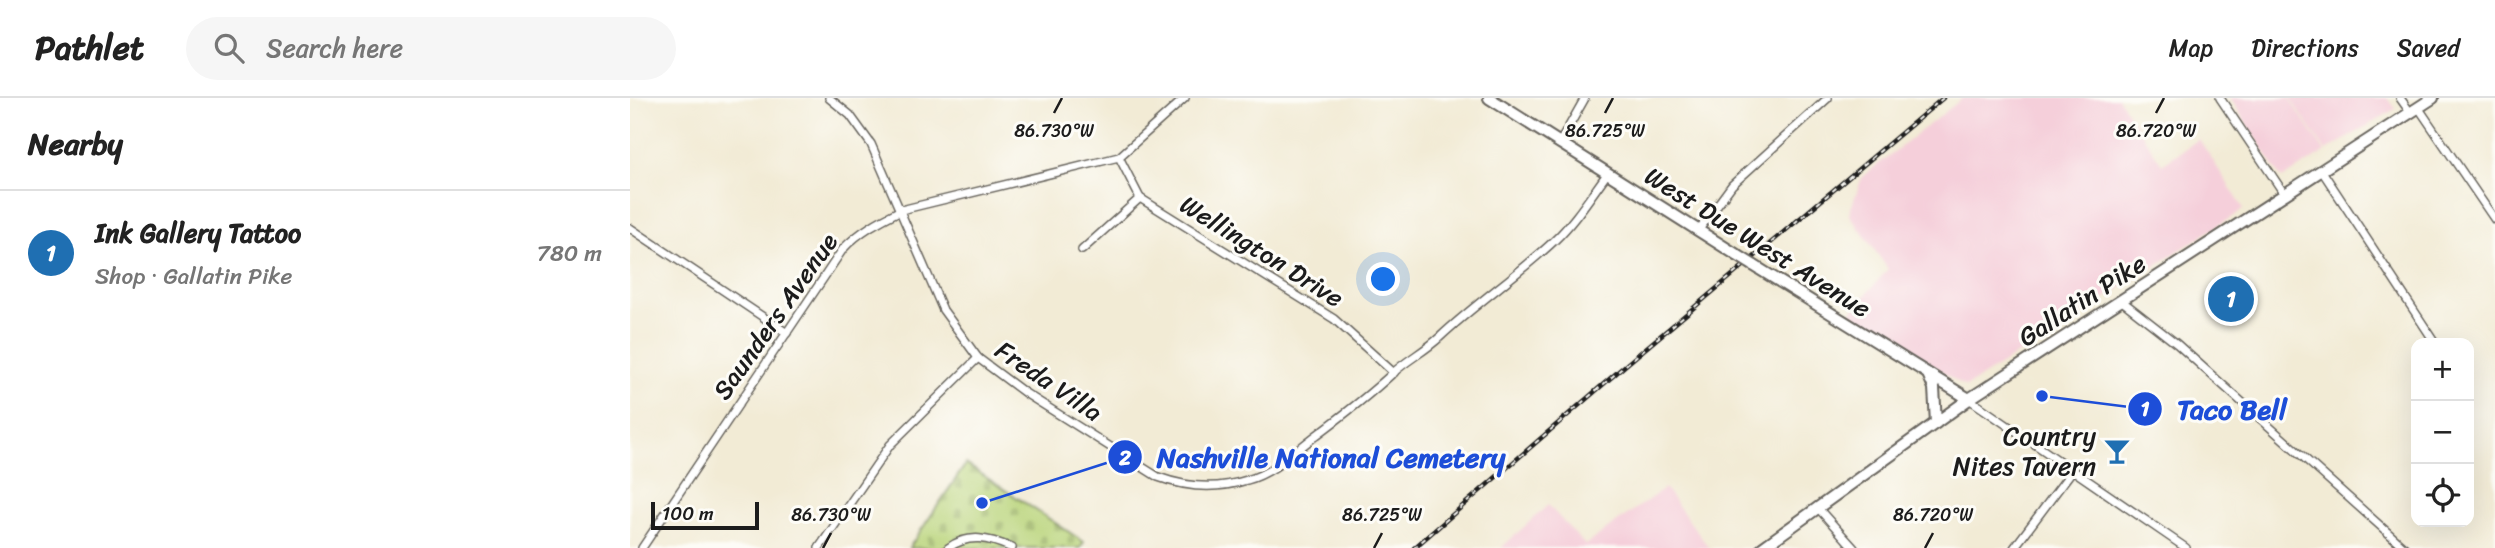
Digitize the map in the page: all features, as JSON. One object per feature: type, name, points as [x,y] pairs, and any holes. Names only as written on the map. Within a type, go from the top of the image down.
[{"type":"main road","name":"West Due West Avenue","points":[[1489,98],[1969,399]]},
{"type":"main road","name":"Gallatin Pike","points":[[1762,548],[1969,399],[2433,98]]},
{"type":"main road","points":[[1928,374],[1934,388],[1936,423]]},
{"type":"street","name":"Freda Villa","points":[[829,98],[863,130],[886,173],[943,310],[978,358],[1025,393],[1147,471],[1180,485],[1197,487],[1248,480],[1268,472],[1381,386],[1554,241],[1581,211],[1607,174]]},
{"type":"street","name":"Saunders Avenue","points":[[642,548],[843,249],[857,235],[873,223],[901,210],[1119,157],[1185,98]]},
{"type":"street","points":[[1559,144],[1586,98]]},
{"type":"street","points":[[1698,231],[1732,185],[1828,98]]},
{"type":"street","points":[[2220,98],[2285,195]]},
{"type":"street","points":[[2400,98],[2414,110],[2495,220]]},
{"type":"street","name":"Wellington Drive","points":[[1119,157],[1140,198],[1334,319],[1394,373]]},
{"type":"street","points":[[2322,171],[2432,338]]},
{"type":"street","points":[[1082,250],[1140,198]]},
{"type":"street","points":[[630,228],[788,333]]},
{"type":"street","points":[[2122,301],[2177,344],[2405,548]]},
{"type":"street","points":[[819,548],[890,445],[978,358]]},
{"type":"street","points":[[1969,399],[2186,548]]},
{"type":"street","points":[[2014,548],[2072,471]]},
{"type":"street","points":[[1817,507],[1854,548]]},
{"type":"street","points":[[948,548],[966,538],[977,537],[1012,548]]},
{"type":"shaded area","points":[[1963,98],[2118,98],[2162,164],[2199,139],[2244,209],[1966,387],[1850,313],[1888,269],[1849,214],[1862,177]]},
{"type":"shaded area","points":[[2230,98],[2289,98],[2325,152],[2282,179]]},
{"type":"shaded area","points":[[2290,98],[2387,98],[2395,109],[2326,151]]},
{"type":"shaded area","points":[[1665,488],[1709,548],[1501,548],[1548,505],[1585,545]]},
{"type":"green space","points":[[966,464],[1084,542],[1080,548],[909,548]]},
{"type":"railway","points":[[1414,548],[1628,363],[1943,98]]},
{"type":"place","name":"Ink Gallery Tattoo","points":[[2231,299]]},
{"type":"place","name":"Taco Bell","points":[[2042,396]]},
{"type":"place","name":"Country Nites Tavern","points":[[2117,451]]},
{"type":"place","name":"Nashville National Cemetery","points":[[982,503]]}]
